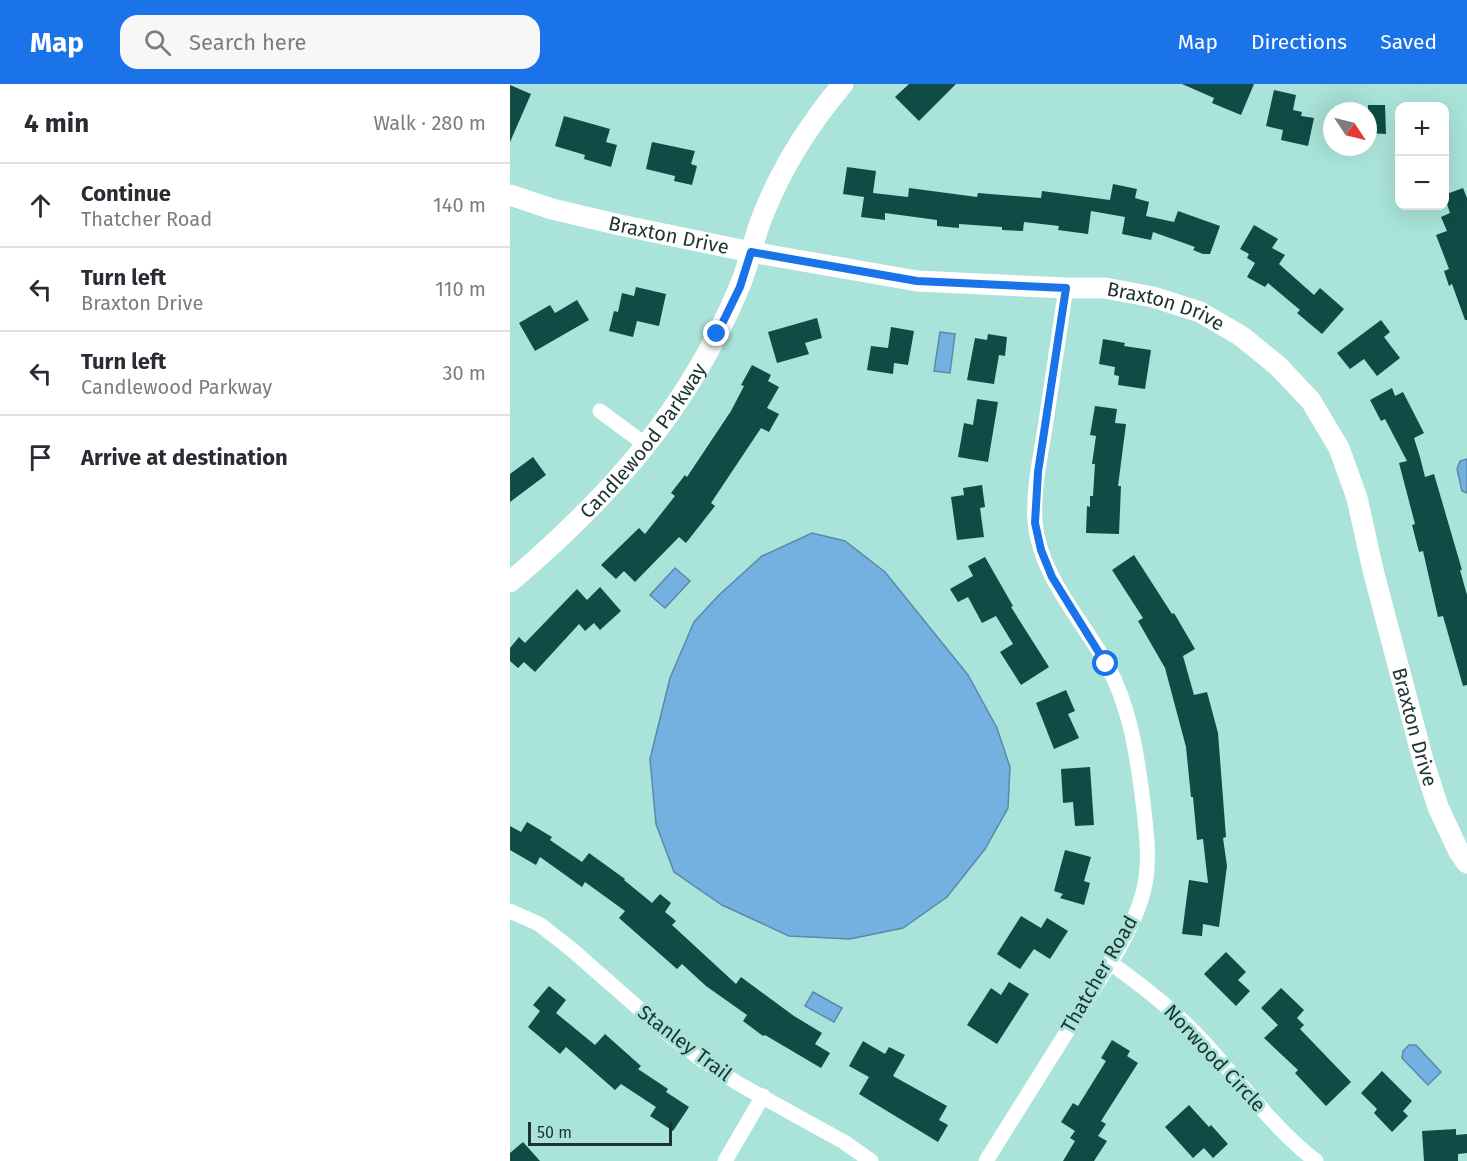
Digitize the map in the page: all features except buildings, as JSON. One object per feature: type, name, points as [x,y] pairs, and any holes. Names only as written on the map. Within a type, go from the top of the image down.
[{"type":"street","name":"Candlewood Parkway","points":[[510,582],[592,507],[646,446],[686,391],[740,287],[763,215],[790,160],[821,110],[843,84]]},
{"type":"street","name":"Braxton Drive","points":[[510,195],[620,225],[751,252],[917,281],[1105,288],[1153,297],[1200,312],[1248,342],[1278,366],[1311,401],[1339,448],[1357,498],[1417,741],[1438,807],[1459,852],[1467,863]]},
{"type":"street","name":"Thatcher Road","points":[[986,1161],[1130,928],[1142,892],[1147,857],[1147,832],[1138,763],[1131,728],[1121,696],[1106,664],[1052,577],[1041,550],[1035,523],[1038,472],[1066,288]]},
{"type":"street","points":[[600,411],[646,446]]},
{"type":"street","name":"Stanley Trail","points":[[510,911],[539,924],[668,1034],[702,1060],[844,1142],[871,1161]]},
{"type":"street","name":"Norwood Circle","points":[[1109,962],[1166,1005],[1203,1041],[1274,1121],[1316,1161]]},
{"type":"street","points":[[725,1161],[763,1096]]},
{"type":"water","points":[[940,332],[955,334],[950,373],[934,371]]},
{"type":"water","points":[[1467,459],[1467,493],[1462,491],[1457,469],[1460,461]]},
{"type":"water","points":[[812,533],[845,541],[885,572],[968,675],[997,728],[1010,767],[1008,808],[985,849],[947,897],[903,928],[850,939],[789,936],[722,905],[674,872],[656,824],[650,759],[670,678],[694,622],[718,596],[762,556]]},
{"type":"water","points":[[675,568],[690,581],[665,608],[650,595]]},
{"type":"water","points":[[813,992],[842,1008],[834,1022],[805,1006]]},
{"type":"water","points":[[1409,1045],[1416,1045],[1441,1072],[1428,1085],[1402,1058],[1403,1051]]},
{"type":"route","points":[[717,334],[740,287],[751,252],[917,281],[1066,288],[1038,472],[1035,523],[1041,550],[1052,577],[1106,664]]}]
